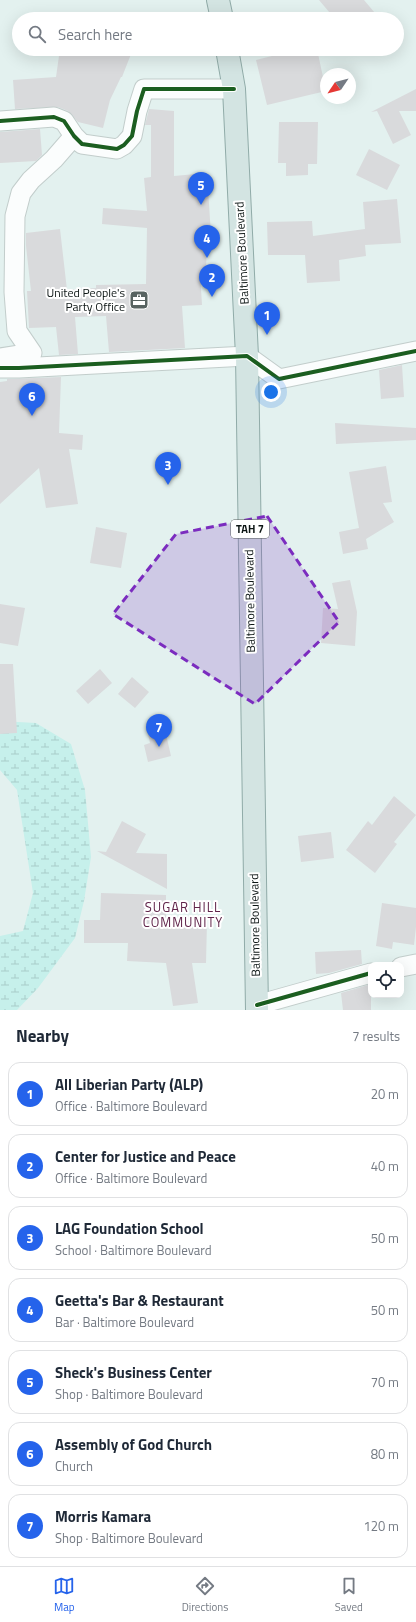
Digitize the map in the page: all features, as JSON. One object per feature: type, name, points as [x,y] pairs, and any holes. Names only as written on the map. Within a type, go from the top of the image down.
[{"type":"highway","points":[[218,0],[221,12]]},
{"type":"highway","name":"Baltimore Boulevard","points":[[228,56],[234,89],[247,356],[257,1008]]},
{"type":"street","points":[[0,121],[54,117],[64,121],[74,136],[82,144],[117,149],[124,145],[132,136],[144,89],[234,89]]},
{"type":"street","points":[[0,358],[32,353],[17,331],[14,292],[16,249],[15,216],[21,193],[31,180],[54,159],[74,136]]},
{"type":"street","points":[[0,368],[27,368],[247,356],[279,378],[416,351]]},
{"type":"street","points":[[404,966],[416,964]]},
{"type":"street","points":[[257,1008],[368,974]]},
{"type":"highlighted area","points":[[267,516],[339,622],[255,704],[113,614],[176,534]]},
{"type":"green space","points":[[0,721],[36,723],[71,744],[85,790],[91,857],[84,901],[75,938],[38,988],[17,1010],[0,1010],[0,936],[23,931],[33,893],[17,790],[0,770]]},
{"type":"building","points":[[319,0],[364,0],[374,12],[329,12]]},
{"type":"building","points":[[59,56],[130,56],[122,77],[110,100],[103,128],[78,122],[68,111],[58,107],[15,109],[13,80],[56,77]]},
{"type":"building","points":[[272,56],[318,56],[321,68],[320,92],[267,105],[256,60]]},
{"type":"building","points":[[416,89],[416,111],[399,111],[411,135],[393,144],[377,111],[371,112]]},
{"type":"building","points":[[149,109],[174,111],[174,176],[207,173],[211,235],[207,235],[206,273],[200,272],[202,305],[182,306],[185,348],[109,352],[106,316],[75,317],[78,354],[59,355],[56,327],[29,328],[27,291],[31,291],[26,233],[60,229],[67,290],[96,288],[96,285],[146,284],[147,228],[102,224],[103,208],[147,211],[144,178],[151,177],[151,125],[145,125]]},
{"type":"building","points":[[279,122],[318,122],[317,164],[308,164],[308,175],[286,176],[286,163],[278,163]]},
{"type":"building","points":[[40,129],[42,155],[36,161],[0,163],[0,132]]},
{"type":"building","points":[[369,149],[400,165],[387,190],[356,175]]},
{"type":"building","points":[[397,199],[401,243],[365,245],[366,256],[339,260],[340,281],[307,283],[305,255],[268,255],[267,222],[312,221],[313,236],[365,229],[363,202]]},
{"type":"building","points":[[402,365],[404,397],[381,399],[379,370]]},
{"type":"building","points":[[61,377],[59,433],[83,435],[82,450],[69,449],[78,504],[46,508],[39,468],[0,504],[0,382],[7,381],[7,379]]},
{"type":"building","points":[[335,423],[416,428],[416,440],[336,444]]},
{"type":"building","points":[[386,466],[392,502],[383,503],[394,522],[366,539],[368,549],[343,554],[339,532],[359,528],[349,472]]},
{"type":"building","points":[[96,527],[127,533],[121,568],[90,563]]},
{"type":"building","points":[[350,580],[357,612],[355,646],[321,643],[323,608],[338,609],[332,583]]},
{"type":"building","points":[[0,604],[25,608],[18,646],[0,643]]},
{"type":"building","points":[[0,664],[13,664],[17,733],[0,734]]},
{"type":"building","points":[[100,669],[112,683],[88,704],[76,691]]},
{"type":"building","points":[[132,677],[149,692],[135,708],[118,694]]},
{"type":"building","points":[[165,730],[171,756],[148,762],[144,745],[150,743],[148,734]]},
{"type":"building","points":[[394,796],[416,815],[394,842],[397,844],[375,873],[346,850],[368,821],[372,825]]},
{"type":"building","points":[[122,821],[146,834],[136,853],[167,854],[167,889],[97,851],[106,852]]},
{"type":"building","points":[[331,832],[334,858],[301,862],[298,836]]},
{"type":"building","points":[[101,893],[166,895],[166,920],[207,922],[206,963],[192,963],[198,1003],[173,1006],[166,963],[127,961],[128,943],[84,943],[84,920],[100,920]]},
{"type":"building","points":[[382,903],[416,908],[414,945],[393,942],[392,949],[376,946]]},
{"type":"building","points":[[361,950],[362,964],[329,973],[316,974],[315,952]]},
{"type":"building","points":[[368,985],[368,998],[371,998],[371,1010],[343,1010],[341,993]]},
{"type":"cycle path","points":[[0,121],[54,117],[64,121],[74,136],[82,144],[117,149],[124,145],[132,136],[137,111],[144,89],[234,89]]},
{"type":"cycle path","points":[[0,368],[247,356],[279,379],[416,351]]},
{"type":"cycle path","points":[[257,1005],[368,974]]},
{"type":"place","name":"Sheck's Business Center","points":[[201,205]]},
{"type":"place","name":"Geetta's Bar & Restaurant","points":[[207,258]]},
{"type":"place","name":"Center for Justice and Peace","points":[[212,297]]},
{"type":"place","name":"United People's Party Office","points":[[139,300]]},
{"type":"place","name":"All Liberian Party (ALP)","points":[[267,335]]},
{"type":"place","name":"Assembly of God Church","points":[[32,416]]},
{"type":"place","name":"LAG Foundation School","points":[[168,485]]},
{"type":"place","name":"Morris Kamara","points":[[159,747]]},
{"type":"district","name":"SUGAR HILL COMMUNITY","points":[[183,914]]}]
